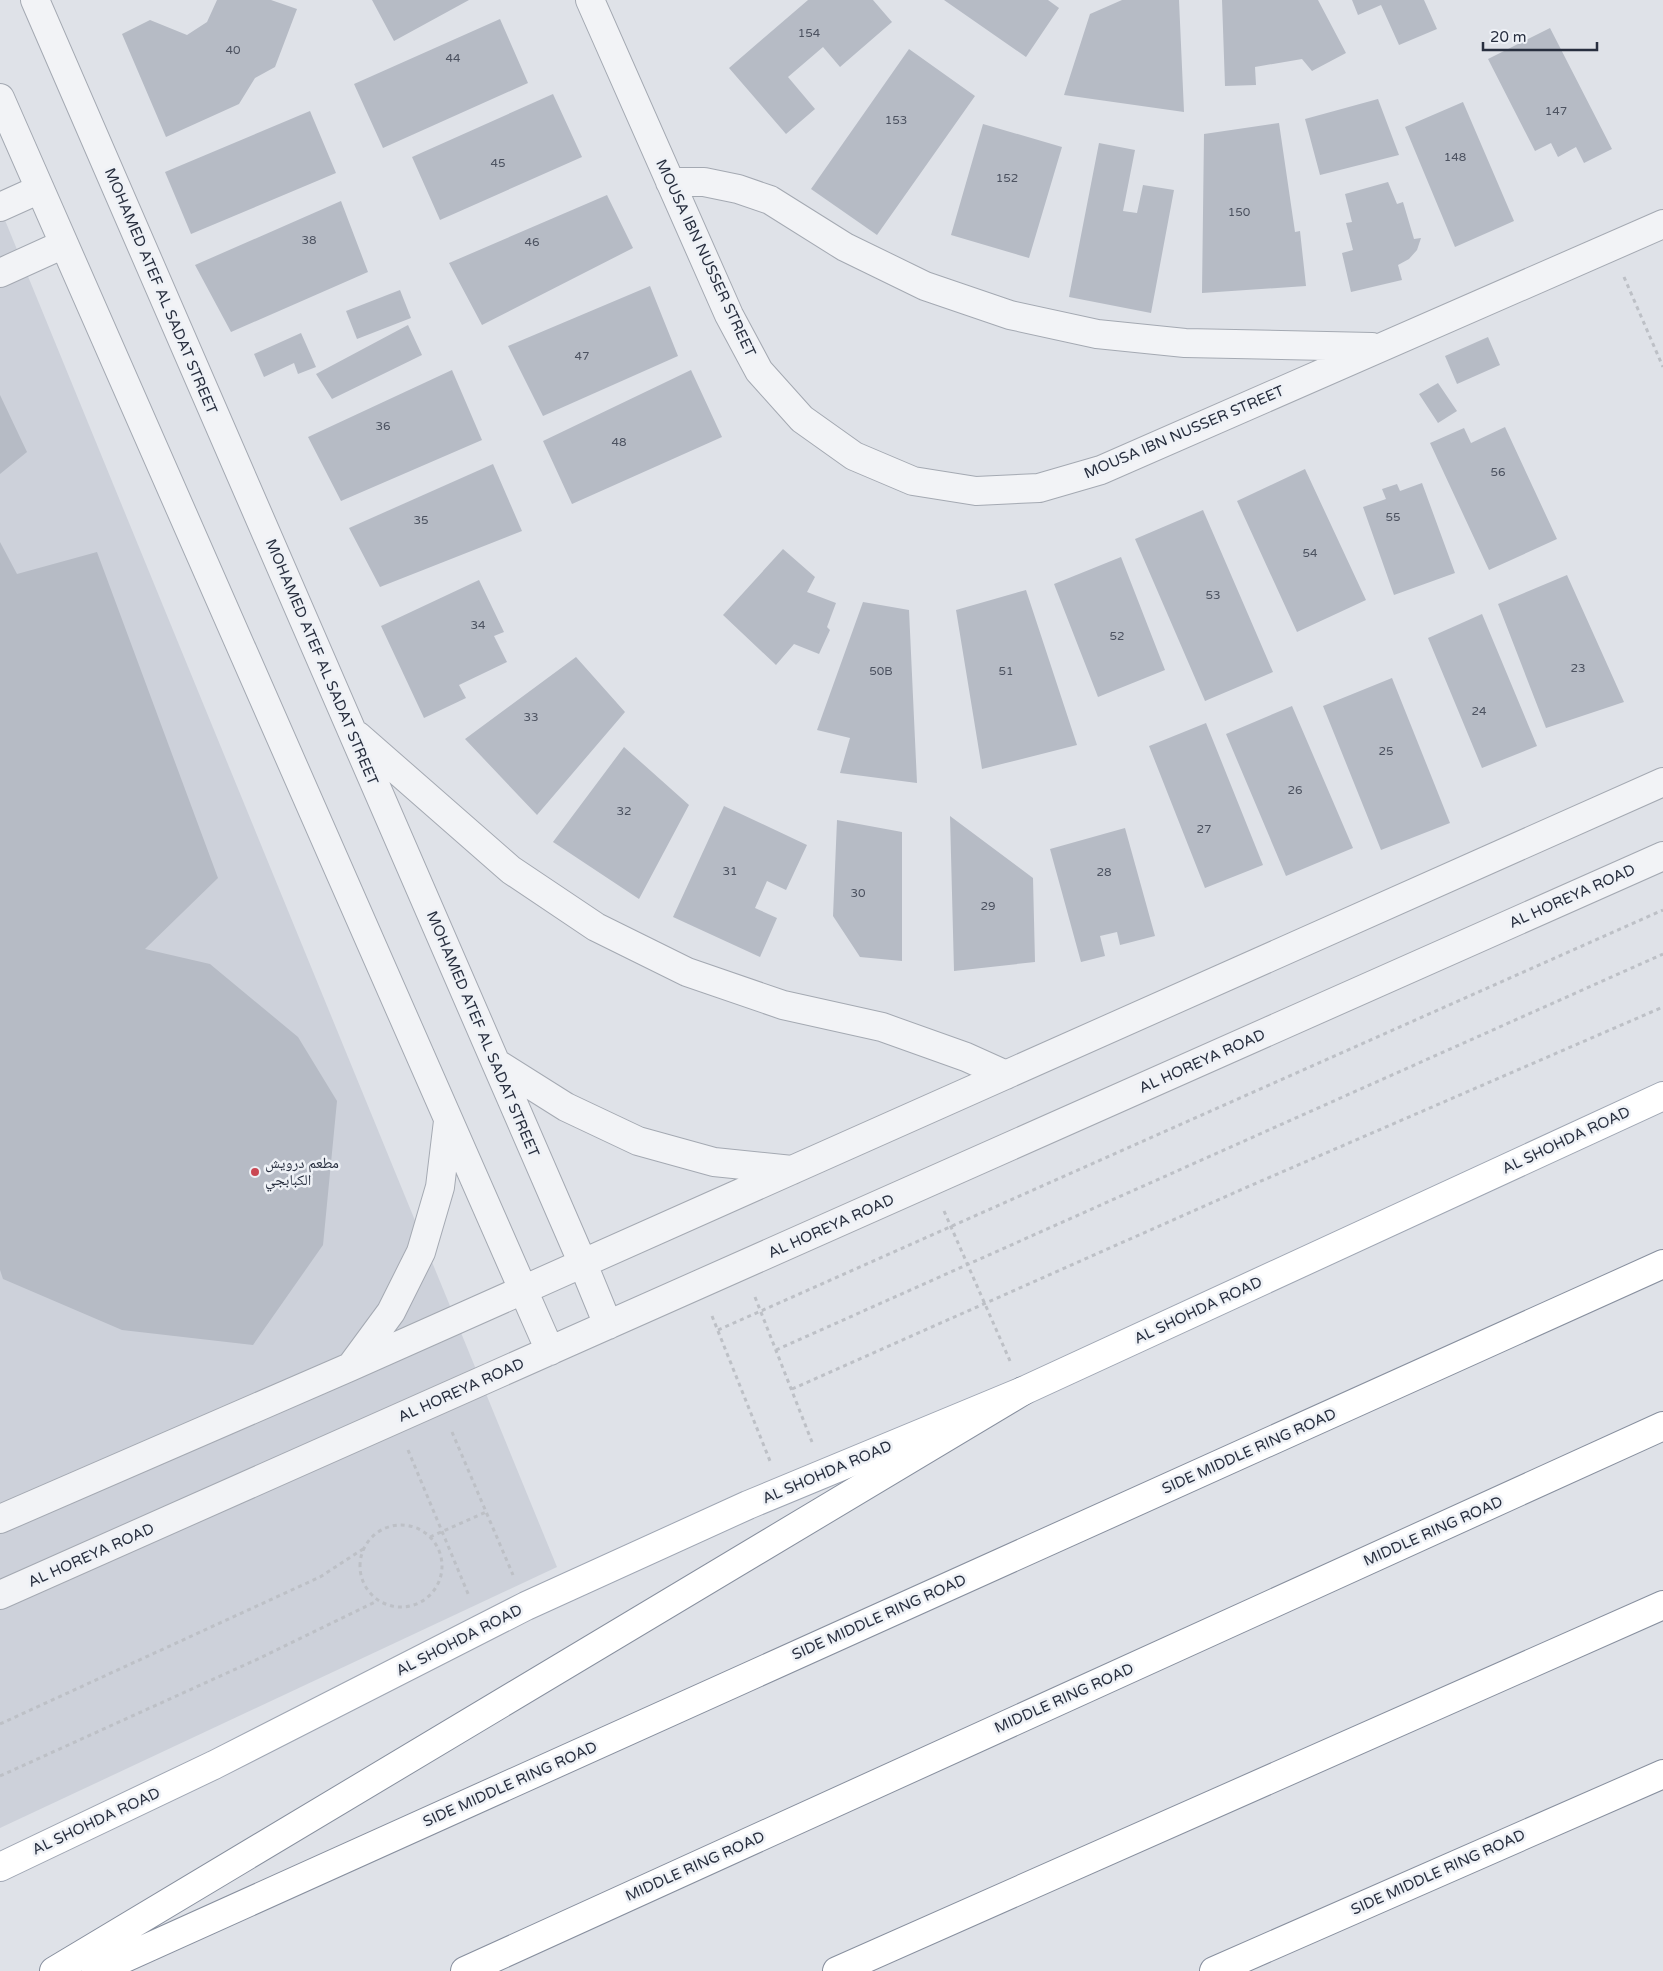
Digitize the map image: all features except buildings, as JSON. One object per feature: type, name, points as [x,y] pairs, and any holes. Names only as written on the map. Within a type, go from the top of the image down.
[{"type":"main road","name":"AL SHOHDA ROAD","points":[[0,1867],[214,1765],[526,1606],[782,1491],[1023,1391],[1663,1096]]},
{"type":"main road","name":"SIDE MIDDLE RING ROAD","points":[[96,1971],[1663,1264]]},
{"type":"main road","points":[[54,1971],[1023,1391]]},
{"type":"main road","name":"MIDDLE RING ROAD","points":[[465,1971],[1663,1426]]},
{"type":"main road","points":[[837,1971],[1663,1605]]},
{"type":"main road","name":"SIDE MIDDLE RING ROAD","points":[[1214,1971],[1663,1774]]},
{"type":"street","name":"MOHAMED ATEF AL SADAT STREET","points":[[35,0],[608,1325]]},
{"type":"street","name":"MOUSA IBN NUSSER STREET","points":[[590,0],[729,315],[759,371],[802,419],[846,451],[913,481],[976,492],[1039,488],[1101,470],[1663,224]]},
{"type":"street","points":[[0,98],[550,1351]]},
{"type":"street","points":[[670,182],[704,182],[738,189],[770,200],[845,247],[925,286],[1010,315],[1097,334],[1185,344],[1381,348]]},
{"type":"street","points":[[0,207],[40,188]]},
{"type":"street","points":[[0,274],[64,244]]},
{"type":"street","points":[[352,731],[511,870],[596,927],[687,972],[783,1005],[882,1026],[966,1057],[1006,1075]]},
{"type":"street","points":[[0,1519],[583,1264],[1663,782]]},
{"type":"street","name":"AL HOREYA ROAD","points":[[0,1595],[1663,856]]},
{"type":"street","points":[[496,1063],[566,1107],[638,1141],[714,1162],[793,1170]]},
{"type":"street","points":[[350,1367],[391,1312],[420,1252],[440,1187],[449,1119]]},
{"type":"path","points":[[1611,247],[1663,367]]},
{"type":"path","points":[[718,1330],[950,1225],[1663,910]]},
{"type":"path","points":[[776,1350],[1663,954]]},
{"type":"path","points":[[792,1390],[1663,1007]]},
{"type":"path","points":[[931,1181],[1023,1391]]},
{"type":"path","points":[[742,1266],[824,1473]]},
{"type":"path","points":[[700,1285],[782,1491]]},
{"type":"path","points":[[439,1400],[526,1606]]},
{"type":"path","points":[[395,1420],[482,1627]]},
{"type":"path","points":[[430,1537],[486,1512]]},
{"type":"path","points":[[407,1525],[420,1529],[430,1537],[439,1549],[442,1565],[440,1580],[433,1593],[421,1603],[406,1608],[390,1607],[377,1601],[366,1590],[360,1577],[360,1563],[370,1538],[381,1530],[407,1525]]},
{"type":"path","points":[[0,1724],[320,1577],[364,1549]]},
{"type":"path","points":[[0,1776],[260,1658],[377,1601]]},
{"type":"shaded area","points":[[0,208],[557,1567],[0,1828]]},
{"type":"place","name":"مطعم درويش الكبابجي","points":[[255,1172]]}]
